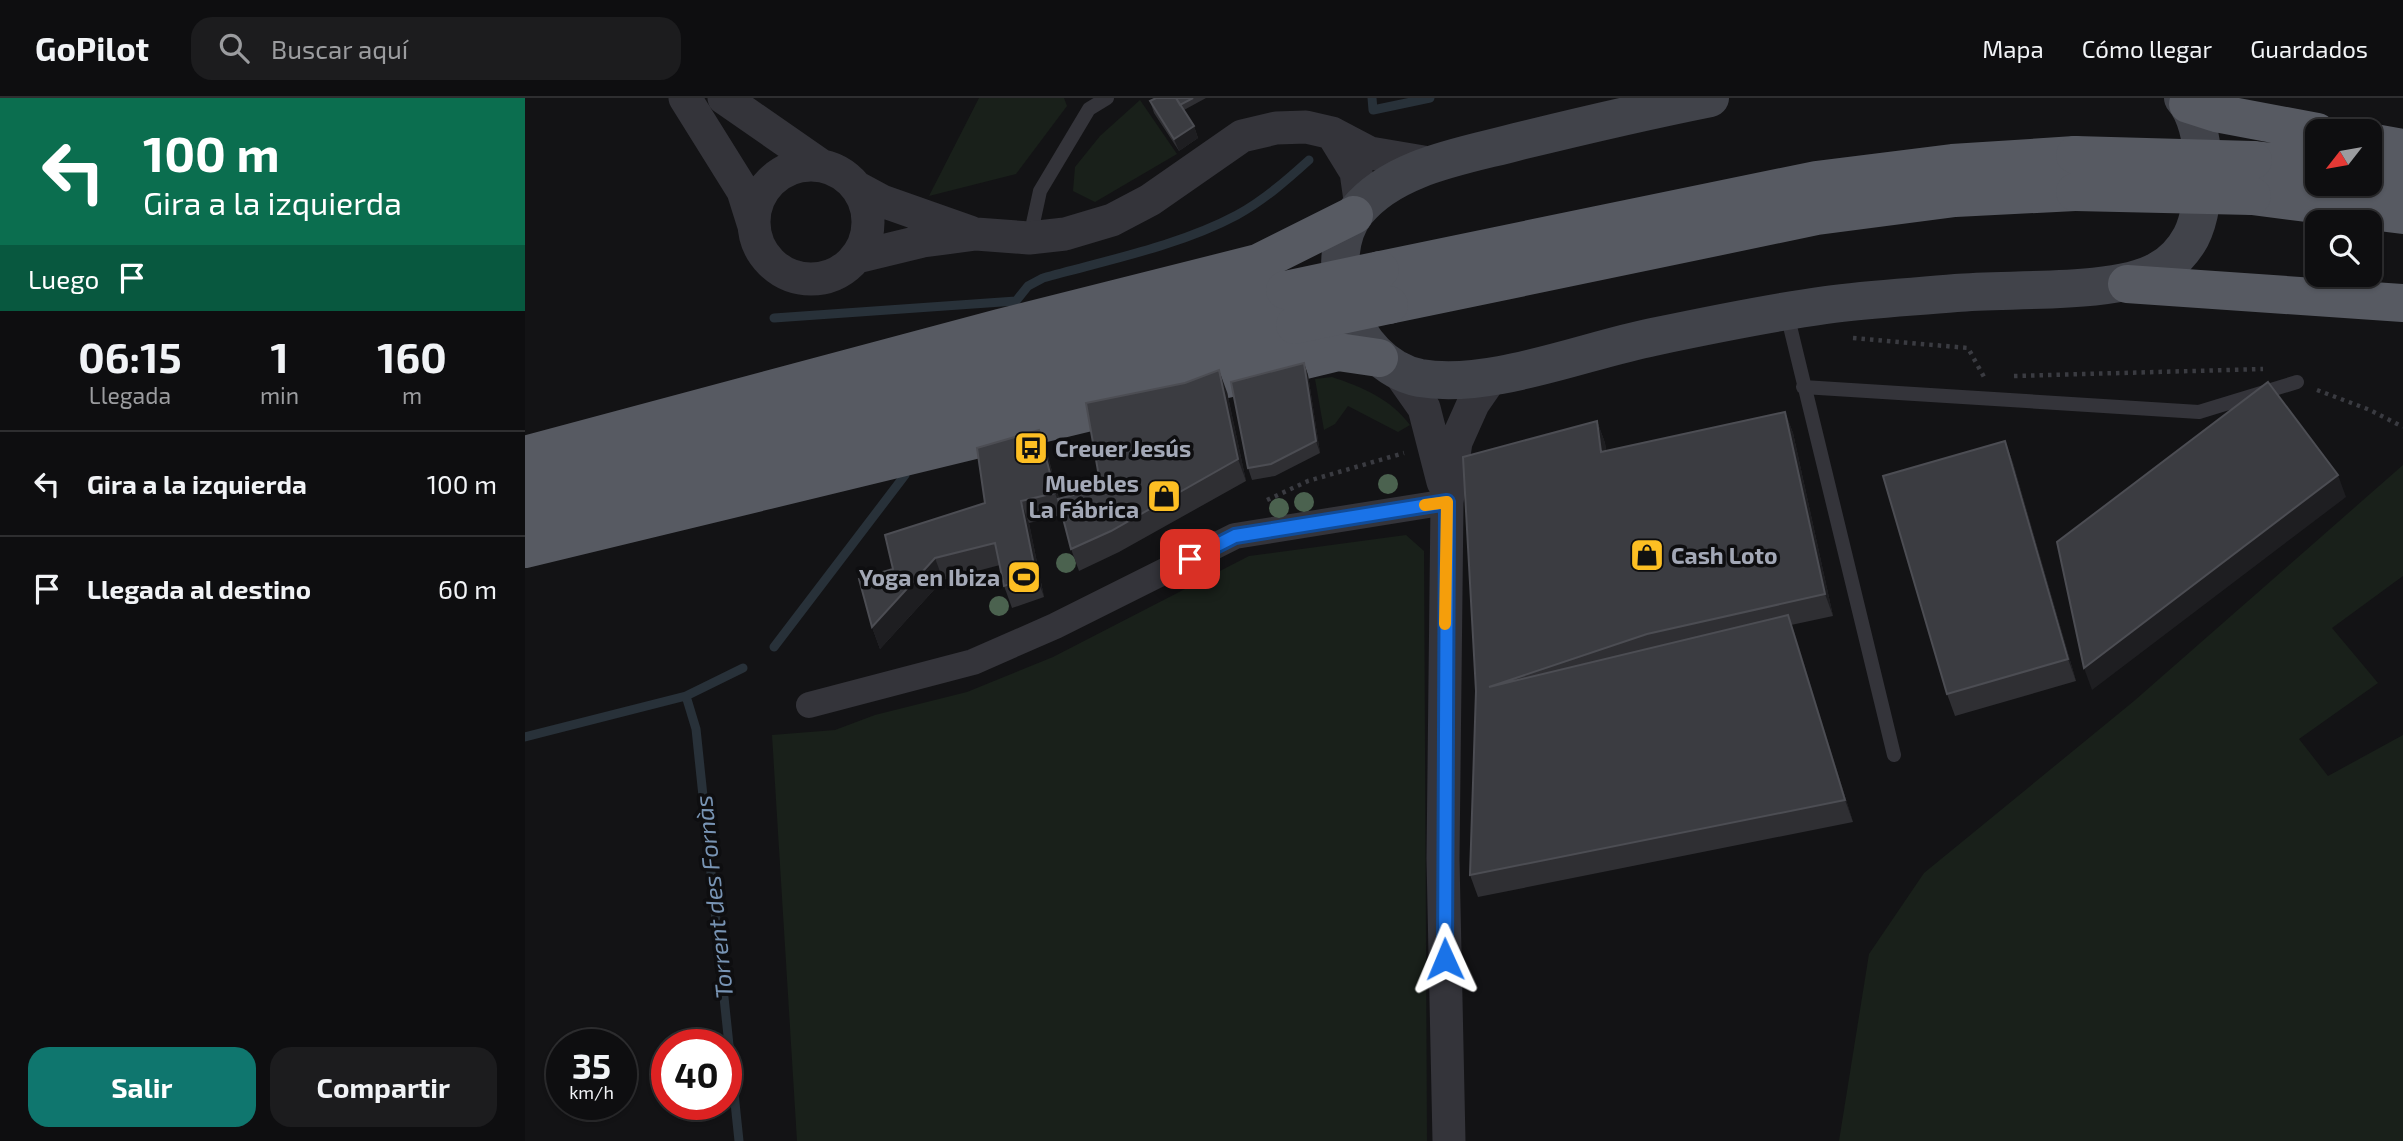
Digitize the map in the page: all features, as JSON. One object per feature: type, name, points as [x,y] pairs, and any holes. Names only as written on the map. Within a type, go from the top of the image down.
[{"type":"highway","points":[[2273,98],[2305,127]]},
{"type":"highway","points":[[2187,100],[2215,113],[2305,129]]},
{"type":"highway","points":[[2382,144],[2403,148]]},
{"type":"highway","points":[[525,485],[938,376],[1290,308],[1384,287],[1817,216],[1955,198],[2075,173],[2253,178],[2305,169]]},
{"type":"highway","points":[[2382,177],[2403,181]]},
{"type":"highway","points":[[2253,178],[2403,215]]},
{"type":"highway","points":[[525,455],[999,328],[1258,263],[1357,211]]},
{"type":"highway","points":[[2127,284],[2403,303]]},
{"type":"highway","points":[[525,518],[1103,370],[1290,308]]},
{"type":"highway","points":[[525,549],[1338,352],[1388,364]]},
{"type":"main road","points":[[1710,98],[1598,121],[1435,164],[1390,185],[1357,211],[1342,244],[1340,275],[1353,324],[1388,364],[1418,377],[1452,381],[1493,376],[1651,337],[1826,305],[1969,292],[2127,284],[2158,271],[2175,259],[2191,238],[2198,218],[2203,175],[2200,134],[2187,100]]},
{"type":"street","points":[[685,98],[743,191],[758,243],[767,258],[780,270],[796,277],[813,279],[845,269],[857,257],[864,244],[868,222],[864,200],[856,187]]},
{"type":"street","points":[[724,98],[822,166],[835,170],[856,187],[882,201],[976,234]]},
{"type":"street","points":[[857,257],[923,241],[976,234],[1030,238],[1065,234],[1112,220],[1150,200],[1241,136],[1276,128],[1306,127],[1332,133],[1370,153],[1435,164]]},
{"type":"street","points":[[1332,133],[1356,172],[1357,211]]},
{"type":"street","points":[[754,226],[755,211],[768,185],[793,168],[822,166]]},
{"type":"street","points":[[1388,364],[1424,408],[1447,502]]},
{"type":"street","points":[[1449,1141],[1443,859],[1447,502],[1456,442],[1473,404],[1493,376]]},
{"type":"street","points":[[809,705],[973,662],[1055,626],[1235,536],[1447,502]]},
{"type":"lane","points":[[1030,238],[1040,191],[1089,108],[1107,98]]},
{"type":"lane","points":[[1787,312],[1803,387],[1895,755]]},
{"type":"lane","points":[[1803,387],[2199,412],[2297,382]]},
{"type":"path","points":[[1826,305],[1851,338],[1968,348],[1984,377],[1997,376]]},
{"type":"path","points":[[2011,376],[2257,367],[2370,410],[2403,427]]},
{"type":"shaded area","points":[[979,98],[1064,98],[1067,106],[1016,174],[929,196]]},
{"type":"shaded area","points":[[1140,100],[1177,154],[1095,202],[1073,191],[1075,167],[1100,136]]},
{"type":"shaded area","points":[[1332,377],[1385,401],[1410,425],[1398,432],[1348,406],[1335,424],[1324,430],[1315,379]]},
{"type":"shaded area","points":[[2403,465],[2403,576],[2332,628],[2378,683],[2299,739],[2328,776],[2403,735],[2403,1141],[1839,1141],[1869,954],[1924,873],[2134,701]]},
{"type":"shaded area","points":[[1406,535],[1424,551],[1427,1141],[797,1141],[772,735],[835,730],[875,715],[967,692],[1053,657],[1249,556]]},
{"type":"building","points":[[1156,98],[1176,98],[1194,126],[1174,139],[1150,101]]},
{"type":"building","points":[[1176,98],[1193,98],[1180,105]]},
{"type":"building","points":[[1304,363],[1316,441],[1271,464],[1248,468],[1231,382]]},
{"type":"building","name":"Muebles La Fábrica","points":[[1219,370],[1238,459],[1111,531],[1071,549],[1058,499],[1101,488],[1086,403],[1185,383]]},
{"type":"building","points":[[2268,382],[2338,475],[2084,668],[2057,542]]},
{"type":"building","points":[[1785,412],[1825,594],[1647,634],[1489,687],[1788,615],[1845,800],[1470,875],[1476,691],[1463,457],[1597,421],[1601,452]]},
{"type":"building","points":[[1039,430],[1055,493],[1021,501],[1036,575],[1004,586],[995,543],[935,558],[872,627],[859,579],[893,569],[885,535],[985,503],[977,448]]},
{"type":"building","points":[[2005,441],[2068,659],[1947,694],[1883,476]]},
{"type":"waterway","points":[[1372,98],[1373,110],[1430,98]]},
{"type":"waterway","points":[[774,318],[1016,301],[1028,286],[1043,278],[1142,251],[1215,226],[1257,203],[1309,160]]},
{"type":"waterway","points":[[774,647],[905,475]]},
{"type":"waterway","points":[[525,737],[686,696],[743,668]]},
{"type":"waterway","name":"Torrent des Fornàs","points":[[686,696],[696,729],[739,1141]]},
{"type":"slow traffic","points":[[1425,505],[1447,502],[1445,624]]},
{"type":"place","name":"Creuer Jesús","points":[[1031,448]]},
{"type":"place","name":"Muebles La Fábrica","points":[[1164,496]]},
{"type":"place","name":"Cash Loto","points":[[1647,555]]},
{"type":"place","name":"Yoga en Ibiza","points":[[1024,577]]},
{"type":"route","points":[[1190,559],[1235,536],[1447,502],[1443,859],[1445,959]]}]
